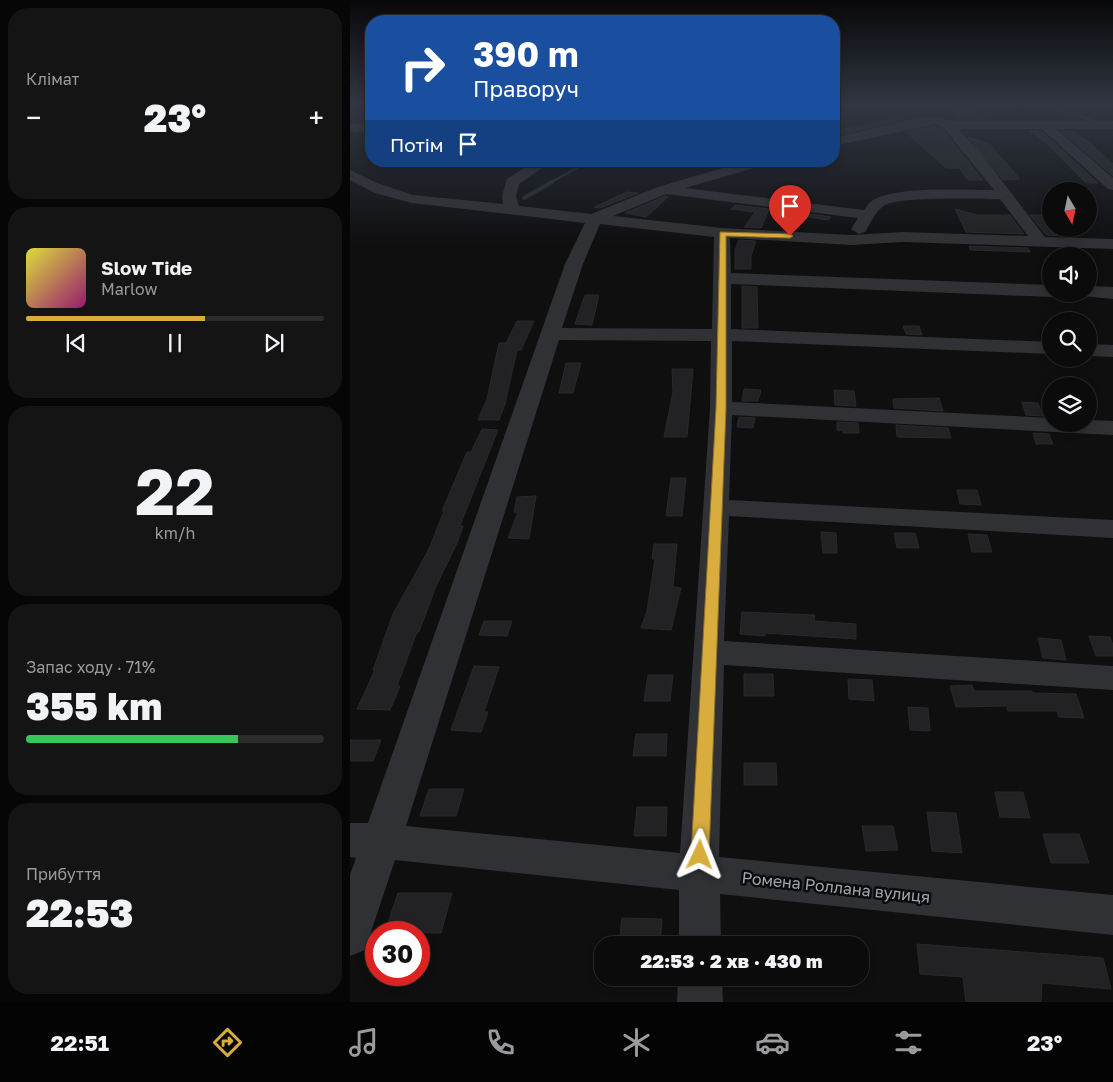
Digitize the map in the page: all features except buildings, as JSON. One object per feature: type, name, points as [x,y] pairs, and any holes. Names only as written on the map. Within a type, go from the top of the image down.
[{"type":"street","points":[[971,151],[1040,241]]},
{"type":"street","points":[[1074,151],[1113,186]]},
{"type":"street","points":[[512,210],[509,196],[512,182],[536,167]]},
{"type":"street","points":[[350,935],[366,841],[551,334],[574,264],[595,218],[663,190],[742,167]]},
{"type":"street","points":[[350,174],[380,190],[412,199],[722,233],[851,240],[903,237],[1113,244]]},
{"type":"street","points":[[663,190],[871,212],[903,237]]},
{"type":"street","points":[[851,240],[881,201],[902,197],[1004,194]]},
{"type":"street","points":[[700,936],[699,873],[721,408],[722,335],[720,278],[722,233]]},
{"type":"street","points":[[720,278],[1042,291]]},
{"type":"street","points":[[1097,292],[1113,293]]},
{"type":"street","points":[[551,334],[722,335],[1042,348]]},
{"type":"street","points":[[1097,350],[1113,351]]},
{"type":"street","points":[[721,408],[1113,428]]},
{"type":"street","points":[[716,507],[1113,529]]},
{"type":"street","points":[[708,652],[1113,678]]},
{"type":"street","name":"Ромена Роллана вулиця","points":[[366,841],[1113,915]]},
{"type":"street","points":[[700,986],[700,1002]]},
{"type":"waterway","points":[[550,183],[578,167]]},
{"type":"waterway","points":[[524,198],[552,182]]},
{"type":"route","points":[[700,855],[708,652],[721,408],[722,335],[720,278],[722,233],[790,236]]}]
